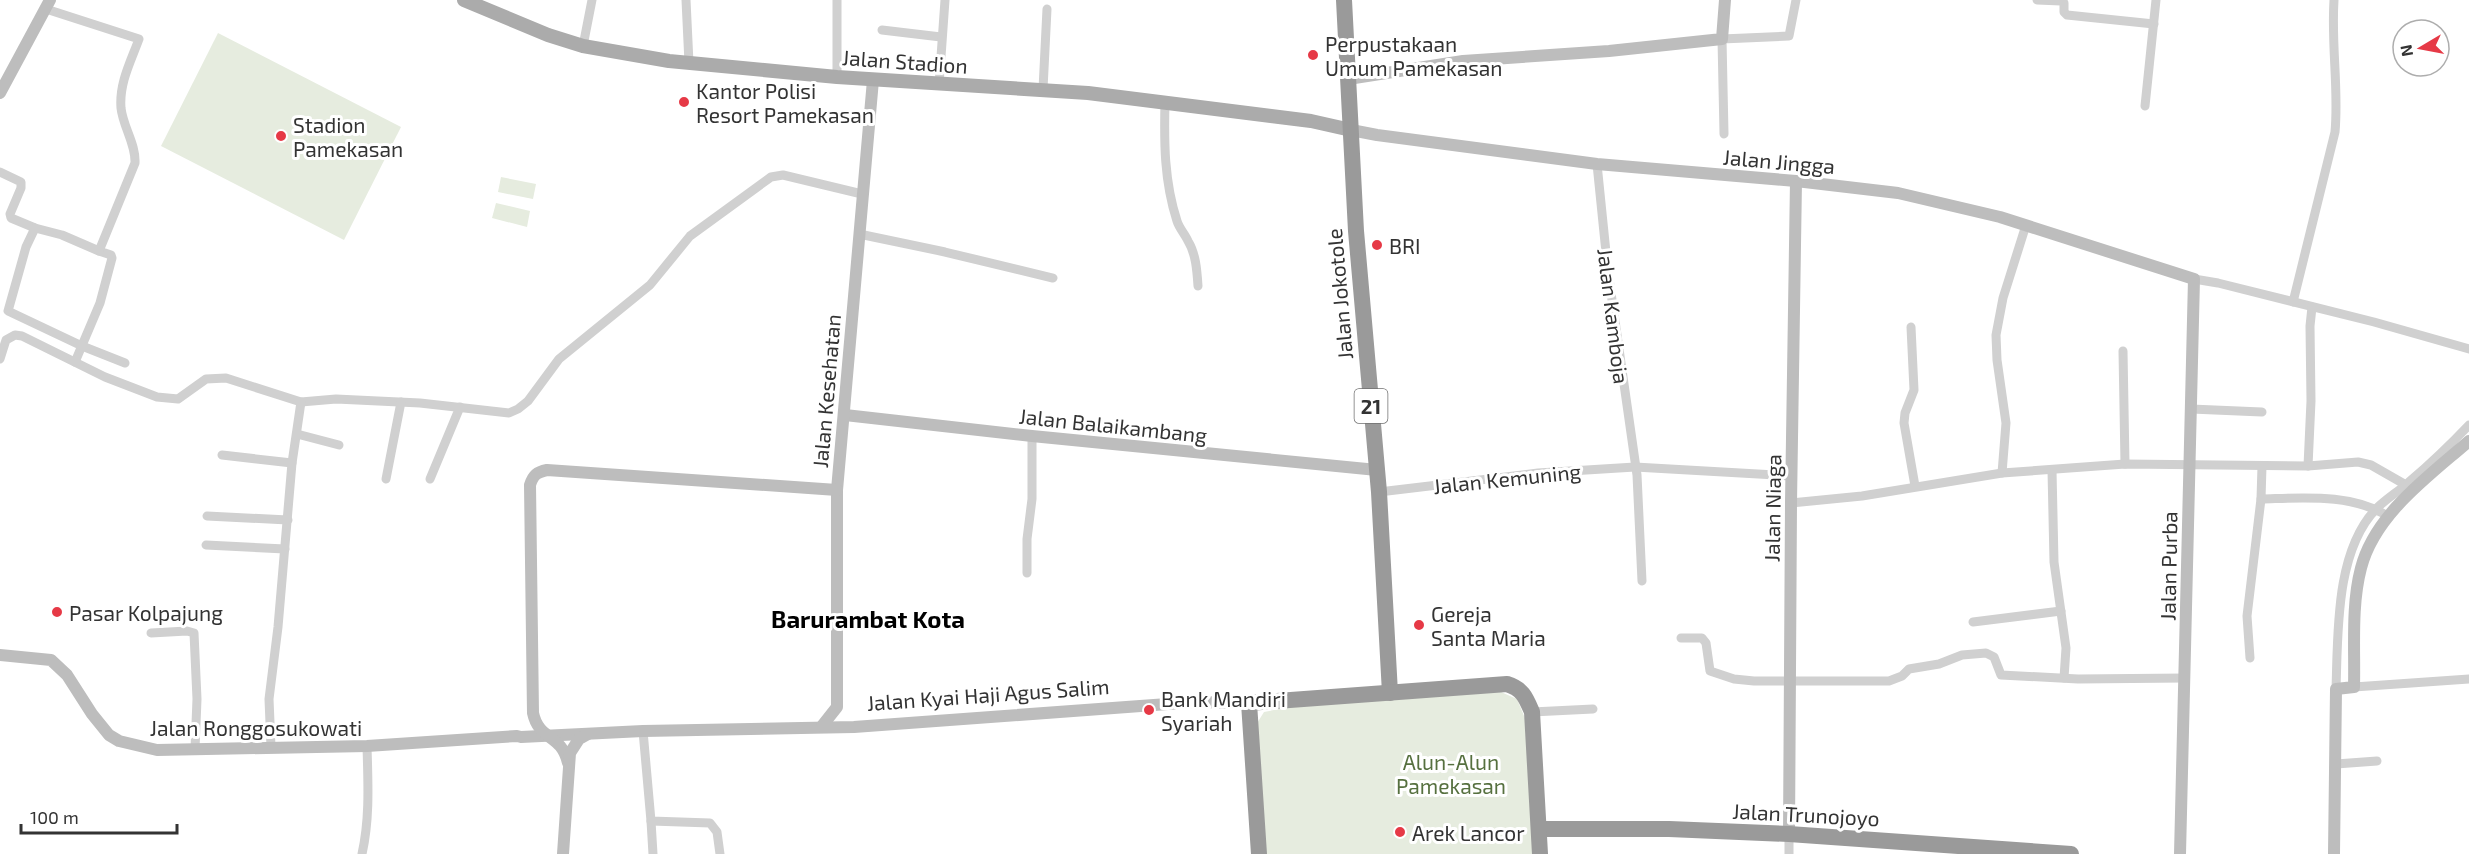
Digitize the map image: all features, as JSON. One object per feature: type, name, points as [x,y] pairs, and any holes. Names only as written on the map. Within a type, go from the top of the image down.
[{"type":"highway","name":"Jalan Jokotole","points":[[1344,0],[1356,231],[1379,492],[1390,693]]},
{"type":"highway","name":"Jalan Kyai Haji Agus Salim","points":[[1249,703],[1507,684],[1517,687],[1524,693],[1532,712]]},
{"type":"highway","points":[[1249,703],[1259,854]]},
{"type":"highway","points":[[1532,712],[1540,854]]},
{"type":"highway","name":"Jalan Trunojoyo","points":[[1539,830],[1669,829],[1789,834],[2071,854]]},
{"type":"main road","name":"Jalan Stadion","points":[[466,0],[548,35],[583,46],[689,63],[873,80],[1042,89],[1165,101],[1311,121],[1351,124]]},
{"type":"main road","points":[[1348,79],[1463,62],[1609,51],[1722,39],[1725,0]]},
{"type":"main road","points":[[0,93],[4,75],[48,4]]},
{"type":"main road","name":"Jalan Kesehatan","points":[[837,707],[837,490],[873,80]]},
{"type":"main road","name":"Jalan Jingga","points":[[1351,124],[1388,137],[1597,164],[1796,181],[1898,193],[1935,200],[2026,225],[2194,279]]},
{"type":"main road","name":"Jalan Niaga","points":[[1789,834],[1791,476],[1796,181]]},
{"type":"main road","name":"Jalan Purba","points":[[2180,854],[2194,279]]},
{"type":"main road","name":"Jalan Balaikambang","points":[[845,415],[1377,470]]},
{"type":"main road","points":[[2334,854],[2336,689],[2354,687],[2346,653],[2356,612],[2361,568],[2383,513],[2469,441]]},
{"type":"main road","points":[[568,764],[562,746],[538,728],[533,713],[530,485],[533,476],[539,471],[547,470],[837,490]]},
{"type":"main road","name":"Jalan Ronggosukowati","points":[[0,655],[38,657],[58,664],[109,735],[119,741],[157,750],[367,746],[548,736]]},
{"type":"main road","name":"Jalan Kyai Haji Agus Salim","points":[[548,736],[643,731],[854,727],[1195,702],[1249,703]]},
{"type":"main road","points":[[822,726],[837,707],[854,727]]},
{"type":"main road","points":[[517,736],[527,729],[533,713]]},
{"type":"main road","points":[[563,854],[568,764],[574,745],[590,733]]},
{"type":"street","points":[[583,46],[592,0]]},
{"type":"street","points":[[686,0],[689,63]]},
{"type":"street","points":[[837,0],[837,77]]},
{"type":"street","points":[[939,84],[943,0]]},
{"type":"street","points":[[1724,134],[1722,39],[1789,36],[1796,0]]},
{"type":"street","points":[[2037,0],[2063,2],[2064,12],[2067,15],[2154,24]]},
{"type":"street","points":[[2145,106],[2156,0]]},
{"type":"street","points":[[2293,302],[2336,132],[2332,25],[2334,0]]},
{"type":"street","points":[[48,4],[139,39],[125,76],[121,108],[136,155],[135,163],[99,251]]},
{"type":"street","points":[[1042,89],[1047,9]]},
{"type":"street","points":[[882,30],[941,37]]},
{"type":"street","points":[[1165,101],[1164,142],[1169,191],[1177,224],[1189,243],[1196,263],[1198,286]]},
{"type":"street","name":"Jalan Kamboja","points":[[1597,164],[1608,272],[1635,467],[1642,581]]},
{"type":"street","points":[[0,172],[21,182],[21,188],[10,214],[11,218],[35,228],[62,234],[111,255],[100,303],[78,353]]},
{"type":"street","points":[[35,228],[26,247],[8,311],[135,391],[157,397],[178,399],[206,379],[226,378],[301,402],[336,399],[401,402],[501,413],[518,409],[528,401],[559,359],[650,285],[690,236],[771,177],[783,175],[864,184]]},
{"type":"street","points":[[2002,473],[2006,423],[1997,360],[1996,335],[2003,298],[2026,225]]},
{"type":"street","points":[[859,234],[1053,278]]},
{"type":"street","points":[[2194,279],[2313,307],[2469,349]]},
{"type":"street","points":[[2308,466],[2311,401],[2310,326],[2313,307]]},
{"type":"street","points":[[1911,327],[1914,390],[1905,413],[1904,423],[1915,486]]},
{"type":"street","points":[[0,359],[6,340],[15,335],[78,353],[125,363]]},
{"type":"street","points":[[2123,351],[2125,464]]},
{"type":"street","points":[[271,747],[269,699],[292,463],[301,402]]},
{"type":"street","points":[[386,479],[401,402]]},
{"type":"street","points":[[430,479],[460,407]]},
{"type":"street","points":[[2191,409],[2262,412]]},
{"type":"street","points":[[2336,689],[2346,653],[2340,603],[2351,553],[2361,529],[2383,513],[2406,485],[2469,426]]},
{"type":"street","points":[[297,434],[339,445]]},
{"type":"street","points":[[1027,573],[1027,539],[1032,499],[1032,436]]},
{"type":"street","points":[[222,455],[292,463]]},
{"type":"street","points":[[1791,503],[1862,496],[2002,473],[2125,464],[2308,466],[2358,462],[2372,465],[2406,485]]},
{"type":"street","points":[[2250,658],[2247,616],[2261,499],[2262,466]]},
{"type":"street","name":"Jalan Kemuning","points":[[1379,492],[1538,473],[1635,467],[1791,476]]},
{"type":"street","points":[[2052,470],[2054,562],[2066,648],[2064,678]]},
{"type":"street","points":[[2261,499],[2341,500],[2383,513]]},
{"type":"street","points":[[207,516],[288,520]]},
{"type":"street","points":[[206,546],[285,549]]},
{"type":"street","points":[[1973,622],[2061,611]]},
{"type":"street","points":[[152,633],[187,631],[194,633],[197,699],[195,749]]},
{"type":"street","points":[[1681,638],[1705,640],[1708,667],[1713,673],[1734,679],[1889,681],[1902,676],[1909,669],[1940,664],[1962,656],[1986,653],[1994,657],[2001,675],[2064,678],[2186,678]]},
{"type":"street","points":[[2354,687],[2469,679]]},
{"type":"street","points":[[1532,712],[1593,708]]},
{"type":"street","points":[[643,731],[653,854]]},
{"type":"street","points":[[362,854],[368,829],[369,809],[367,746]]},
{"type":"street","points":[[2336,764],[2376,761]]},
{"type":"street","points":[[651,821],[710,823],[717,832],[720,854]]},
{"type":"street","points":[[1789,834],[1789,854]]},
{"type":"green space","name":"Stadion Pamekasan","points":[[218,33],[401,127],[344,240],[161,146]]},
{"type":"green space","points":[[501,177],[536,184],[533,199],[498,192]]},
{"type":"green space","points":[[496,203],[530,211],[527,227],[492,218]]},
{"type":"green space","name":"Alun-Alun Pamekasan","points":[[1501,692],[1517,699],[1529,728],[1536,854],[1262,854],[1254,728],[1264,712],[1319,701]]},
{"type":"place","name":"Perpustakaan Umum Pamekasan","points":[[1313,55]]},
{"type":"place","name":"Kantor Polisi Resort Pamekasan","points":[[684,102]]},
{"type":"place","name":"Stadion Pamekasan","points":[[281,136]]},
{"type":"place","name":"BRI","points":[[1377,245]]},
{"type":"place","name":"Pasar Kolpajung","points":[[57,612]]},
{"type":"place","name":"Gereja Santa Maria","points":[[1419,625]]},
{"type":"place","name":"Bank Mandiri Syariah","points":[[1149,710]]},
{"type":"place","name":"Arek Lancor","points":[[1400,832]]},
{"type":"district","name":"Barurambat Kota","points":[[868,618]]}]
